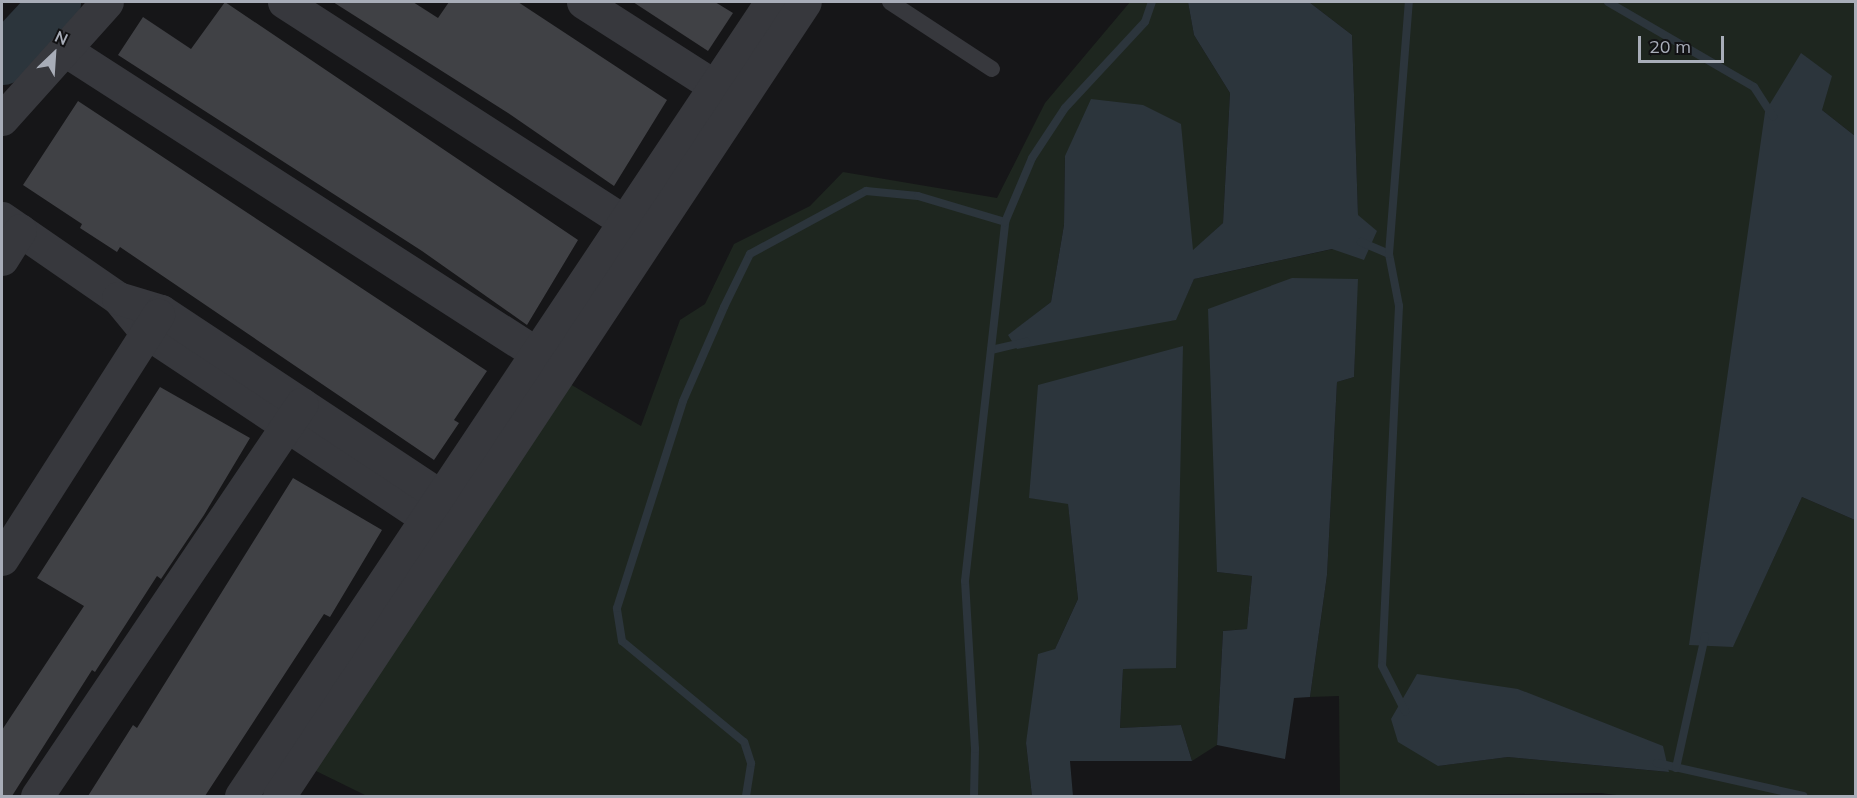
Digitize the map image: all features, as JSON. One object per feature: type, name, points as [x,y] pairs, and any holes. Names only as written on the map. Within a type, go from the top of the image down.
[{"type":"street","points":[[2,119],[107,2]]},
{"type":"street","points":[[284,2],[637,230]]},
{"type":"street","points":[[583,2],[727,94]]},
{"type":"street","points":[[727,94],[771,2]]},
{"type":"street","points":[[241,796],[334,652],[447,517],[564,369],[637,230],[727,94],[805,2]]},
{"type":"street","points":[[65,50],[535,354],[564,369]]},
{"type":"street","points":[[2,259],[11,224],[447,517]]},
{"type":"street","points":[[279,796],[362,670],[535,354],[637,230]]},
{"type":"street","points":[[2,559],[153,321]]},
{"type":"street","points":[[38,796],[295,415]]},
{"type":"street","points":[[334,652],[362,670]]},
{"type":"lane","points":[[891,2],[992,69]]},
{"type":"shaded area","points":[[1130,2],[1188,2],[1194,35],[1230,93],[1223,223],[1193,251],[1065,156],[1064,225],[1051,302],[1009,335],[1175,320],[1194,279],[1333,249],[1358,215],[1352,35],[1309,2],[1855,2],[1855,136],[1822,110],[1801,54],[1733,646],[1802,497],[1855,520],[1855,796],[1624,796],[1601,793],[1340,796],[1339,696],[1310,697],[1327,575],[1337,382],[1354,377],[1357,279],[1217,572],[1252,576],[1247,629],[1223,631],[1217,745],[1192,761],[1181,725],[1120,728],[1123,669],[1176,667],[1068,503],[1078,599],[1055,649],[1026,743],[1032,796],[367,796],[314,770],[570,384],[641,426],[680,320],[705,304],[734,244],[810,206],[843,172],[997,198],[1045,103]],"holes":[[[1518,689],[1668,772],[1508,757],[1438,766]]]},
{"type":"shaded area","points":[[1188,2],[1309,2],[1352,35],[1358,215],[1377,231],[1364,260],[1332,249],[1194,279],[1176,320],[1017,349],[1008,335],[1051,302],[1064,225],[1065,156],[1091,99],[1143,105],[1181,124],[1193,250],[1223,223],[1230,93],[1194,35]]},
{"type":"shaded area","points":[[1801,53],[1832,76],[1822,110],[1855,136],[1855,520],[1802,497],[1733,647],[1689,645],[1765,112]]},
{"type":"shaded area","points":[[1292,278],[1358,279],[1354,377],[1337,382],[1327,575],[1310,697],[1294,698],[1285,759],[1217,745],[1223,631],[1247,629],[1252,576],[1217,572],[1208,309]]},
{"type":"shaded area","points":[[1183,346],[1176,668],[1123,669],[1120,728],[1181,725],[1192,761],[1070,761],[1073,796],[1032,796],[1026,743],[1038,654],[1055,649],[1078,599],[1068,504],[1029,498],[1038,385]]},
{"type":"shaded area","points":[[1417,674],[1518,689],[1663,746],[1669,772],[1508,757],[1438,766],[1398,742],[1391,719]]},
{"type":"building","points":[[225,2],[578,240],[527,325],[422,251],[118,55],[143,17],[191,49]]},
{"type":"building","points":[[333,2],[413,2],[438,18],[449,2],[518,2],[667,100],[614,186],[511,115]]},
{"type":"building","points":[[633,2],[715,2],[733,13],[708,51]]},
{"type":"building","points":[[78,101],[487,371],[454,420],[459,423],[434,460],[120,247],[117,252],[80,228],[82,224],[23,185]]},
{"type":"building","points":[[160,387],[250,438],[204,515],[161,579],[157,576],[95,672],[92,670],[12,796],[2,796],[2,730],[84,606],[37,578]]},
{"type":"building","points":[[293,478],[382,530],[330,617],[324,614],[205,796],[88,796],[133,725],[137,728]]},
{"type":"waterway","points":[[2,59],[55,2]]},
{"type":"waterway","points":[[974,796],[975,749],[965,581],[1005,222],[1032,158],[1065,108],[1145,22],[1152,2]]},
{"type":"waterway","points":[[1389,254],[1409,2]]},
{"type":"waterway","points":[[1608,2],[1754,87],[1773,116]]},
{"type":"waterway","points":[[746,796],[751,763],[744,742],[622,641],[617,608],[683,401],[724,307],[750,254],[866,191],[918,196],[1005,222]]},
{"type":"waterway","points":[[1361,242],[1389,254],[1399,306],[1382,666],[1405,711]]},
{"type":"waterway","points":[[991,350],[1026,342]]},
{"type":"waterway","points":[[1676,768],[1705,636]]},
{"type":"waterway","points":[[1657,763],[1803,796]]}]
